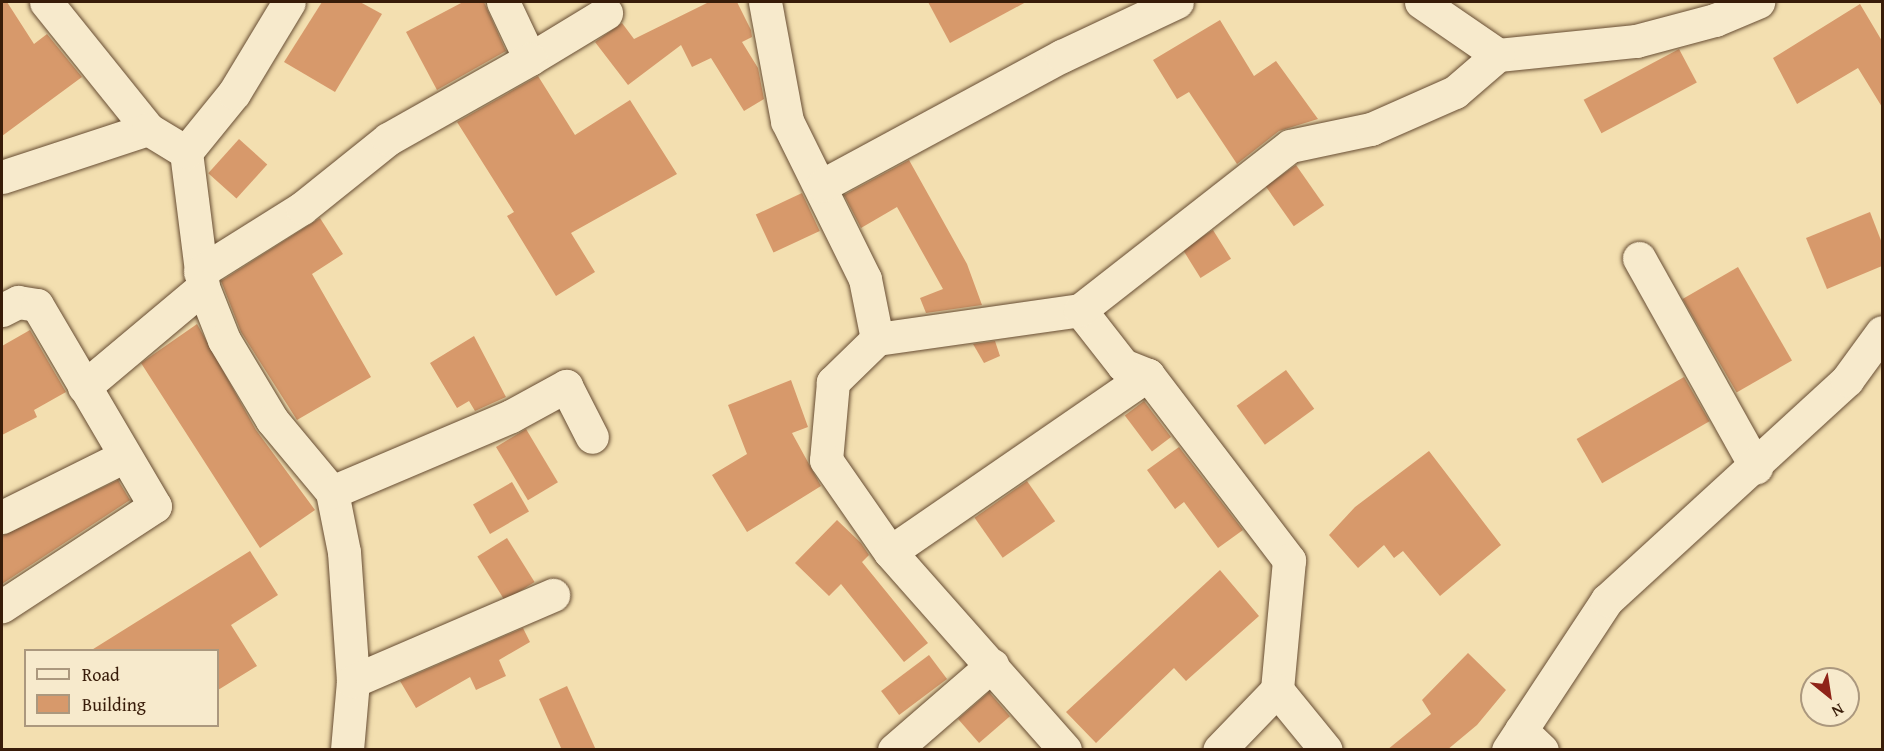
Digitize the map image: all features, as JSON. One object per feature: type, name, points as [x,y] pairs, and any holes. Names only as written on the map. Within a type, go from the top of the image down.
[{"type":"street","points":[[46,2],[148,129],[186,152]]},
{"type":"street","points":[[289,2],[234,93],[186,152],[202,280],[224,340],[272,420],[332,492],[344,552],[353,681],[347,750]]},
{"type":"street","points":[[503,2],[530,59]]},
{"type":"street","points":[[765,2],[787,121],[823,185],[865,279],[877,339]]},
{"type":"street","points":[[823,185],[1062,56],[1177,2]]},
{"type":"street","points":[[1421,2],[1497,55]]},
{"type":"street","points":[[1065,750],[890,552],[826,460],[833,382],[877,339],[1080,310],[1290,146],[1371,129],[1445,97],[1497,55],[1636,41],[1715,20],[1758,2]]},
{"type":"street","points":[[84,387],[202,280],[302,208],[388,139],[606,13]]},
{"type":"street","points":[[2,177],[148,129]]},
{"type":"street","points":[[1639,258],[1755,467]]},
{"type":"street","points":[[2,310],[18,302],[37,305],[123,457],[154,506],[2,606]]},
{"type":"street","points":[[1080,310],[1123,365],[1148,375],[1289,561],[1277,690],[1220,750]]},
{"type":"street","points":[[1524,743],[1607,600],[1755,467],[1847,380],[1882,332]]},
{"type":"street","points":[[890,552],[1148,375]]},
{"type":"street","points":[[332,492],[511,416],[566,386],[592,437]]},
{"type":"street","points":[[2,517],[123,457]]},
{"type":"street","points":[[353,681],[554,595]]},
{"type":"street","points":[[894,750],[992,665]]},
{"type":"street","points":[[1277,690],[1326,750]]},
{"type":"building","points":[[2,2],[7,2],[34,44],[47,34],[82,77],[2,136]]},
{"type":"building","points":[[322,2],[360,2],[382,14],[335,92],[284,62]]},
{"type":"building","points":[[463,2],[484,2],[506,51],[437,90],[406,32]]},
{"type":"building","points":[[709,2],[737,2],[751,30],[752,37],[742,42],[758,68],[764,99],[744,111],[711,58],[692,67],[681,45],[628,85],[595,42],[622,23],[634,39]]},
{"type":"building","points":[[928,2],[1026,2],[950,43]]},
{"type":"building","points":[[1860,4],[1882,41],[1882,107],[1858,68],[1797,104],[1773,58]]},
{"type":"building","points":[[1220,20],[1254,76],[1276,61],[1318,119],[1279,131],[1237,164],[1189,92],[1177,99],[1153,60]]},
{"type":"building","points":[[1679,49],[1697,83],[1601,133],[1584,100]]},
{"type":"building","points":[[538,76],[575,135],[630,100],[677,174],[571,233],[595,272],[556,296],[507,216],[514,212],[457,122]]},
{"type":"building","points":[[239,139],[267,164],[236,199],[208,173]]},
{"type":"building","points":[[909,160],[967,264],[982,305],[926,313],[920,298],[943,289],[897,207],[861,228],[844,195]]},
{"type":"building","points":[[1296,165],[1324,205],[1294,226],[1266,186]]},
{"type":"building","points":[[802,193],[820,231],[774,253],[756,215]]},
{"type":"building","points":[[1870,212],[1882,243],[1882,266],[1827,289],[1806,238]]},
{"type":"building","points":[[320,218],[343,254],[312,274],[371,377],[297,420],[241,332],[221,281]]},
{"type":"building","points":[[1213,230],[1231,259],[1200,278],[1182,249]]},
{"type":"building","points":[[1738,267],[1792,361],[1737,393],[1683,299]]},
{"type":"building","points":[[197,324],[256,430],[315,510],[260,548],[141,363]]},
{"type":"building","points":[[30,330],[66,392],[34,410],[37,417],[2,435],[2,346]]},
{"type":"building","points":[[474,336],[506,397],[475,411],[469,401],[457,408],[430,363]]},
{"type":"building","points":[[995,341],[1000,356],[984,363],[973,344]]},
{"type":"building","points":[[1286,370],[1314,409],[1265,445],[1237,406]]},
{"type":"building","points":[[1684,377],[1710,421],[1602,483],[1577,439]]},
{"type":"building","points":[[791,380],[808,427],[792,433],[821,486],[747,532],[712,475],[747,454],[728,405]]},
{"type":"building","points":[[1144,401],[1171,437],[1152,451],[1125,415]]},
{"type":"building","points":[[526,429],[558,482],[528,500],[496,447]]},
{"type":"building","points":[[1179,447],[1243,530],[1218,548],[1184,502],[1175,509],[1147,470]]},
{"type":"building","points":[[1429,451],[1501,545],[1440,596],[1403,551],[1394,558],[1384,545],[1358,568],[1329,535],[1355,507]]},
{"type":"building","points":[[118,480],[130,500],[2,584],[2,536]]},
{"type":"building","points":[[1027,481],[1055,521],[1003,558],[975,518]]},
{"type":"building","points":[[512,482],[529,511],[490,534],[473,505]]},
{"type":"building","points":[[837,520],[861,543],[869,555],[862,562],[928,643],[904,662],[841,584],[829,596],[795,563]]},
{"type":"building","points":[[507,538],[535,582],[505,601],[477,557]]},
{"type":"building","points":[[250,551],[278,595],[231,625],[257,666],[219,689],[219,649],[93,649]]},
{"type":"building","points":[[1220,570],[1259,616],[1186,681],[1174,668],[1096,743],[1066,712]]},
{"type":"building","points":[[523,628],[530,642],[499,660],[506,676],[476,690],[470,677],[416,708],[400,681]]},
{"type":"building","points":[[1468,653],[1506,690],[1477,725],[1447,750],[1387,750],[1431,714],[1422,700]]},
{"type":"building","points":[[929,655],[947,679],[899,715],[881,691]]},
{"type":"building","points":[[567,686],[596,750],[562,750],[539,699]]},
{"type":"building","points":[[989,692],[1010,716],[979,743],[958,719]]}]
